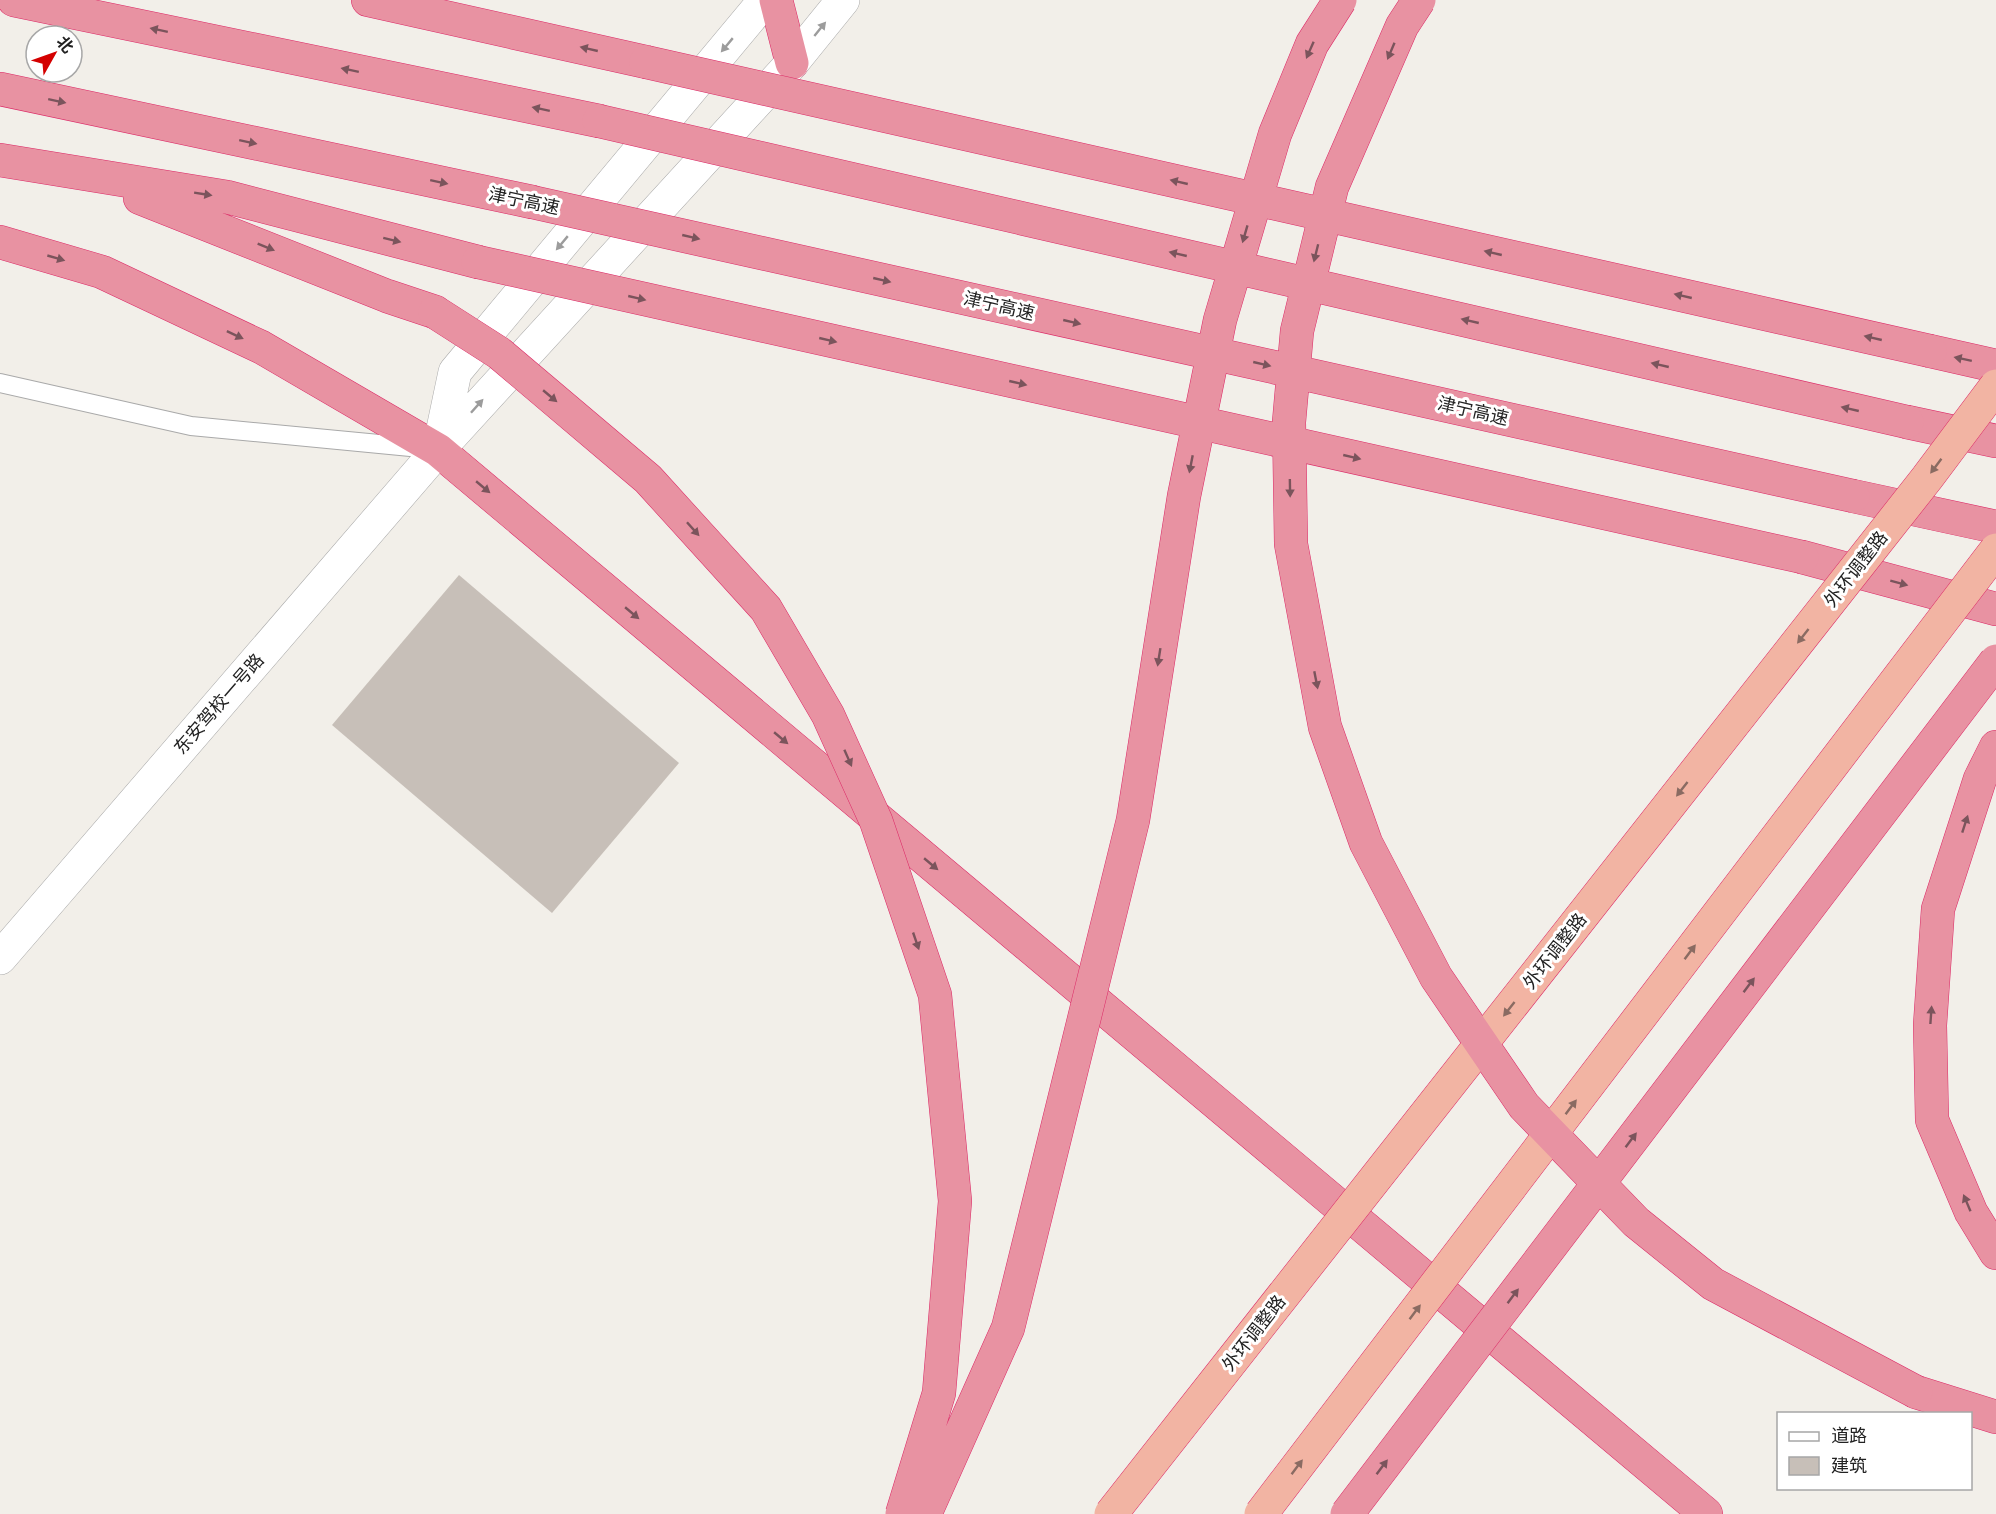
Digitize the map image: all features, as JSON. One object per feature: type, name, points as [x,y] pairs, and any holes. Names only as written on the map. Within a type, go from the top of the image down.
[{"type":"highway","points":[[14,0],[599,121],[1996,441]]},
{"type":"highway","points":[[368,0],[1996,366]]},
{"type":"highway","points":[[777,0],[792,63]]},
{"type":"highway","points":[[925,1514],[1008,1328],[1133,820],[1184,496],[1220,320],[1275,134],[1312,44],[1340,0]]},
{"type":"highway","points":[[1419,0],[1402,26],[1332,187],[1297,331],[1289,422],[1291,544],[1325,727],[1366,843],[1436,977],[1524,1106],[1636,1222],[1713,1284],[1790,1326],[1916,1392],[1996,1417]]},
{"type":"highway","name":"津宁高速","points":[[0,89],[532,202],[1996,527]]},
{"type":"highway","points":[[0,160],[226,197],[478,262],[1802,557],[1996,609]]},
{"type":"highway","points":[[74,173],[435,312],[500,353],[648,479],[766,609],[828,715],[876,821],[935,995],[955,1200],[939,1393],[902,1514]]},
{"type":"highway","points":[[0,242],[102,272],[261,347],[438,450],[1706,1514]]},
{"type":"highway","name":"外环调整路","points":[[1111,1514],[1920,488],[1996,386]]},
{"type":"highway","points":[[1261,1514],[1996,550]]},
{"type":"highway","points":[[1347,1514],[1996,661]]},
{"type":"highway","points":[[1996,747],[1980,779],[1938,909],[1930,1025],[1932,1120],[1971,1212],[1996,1253]]},
{"type":"street","points":[[438,450],[455,372],[765,0]]},
{"type":"street","name":"东安驾校一号路","points":[[0,958],[438,450],[792,63],[843,0]]},
{"type":"lane","points":[[0,383],[190,426],[438,450]]},
{"type":"building","points":[[459,575],[679,763],[552,913],[332,725]]}]
